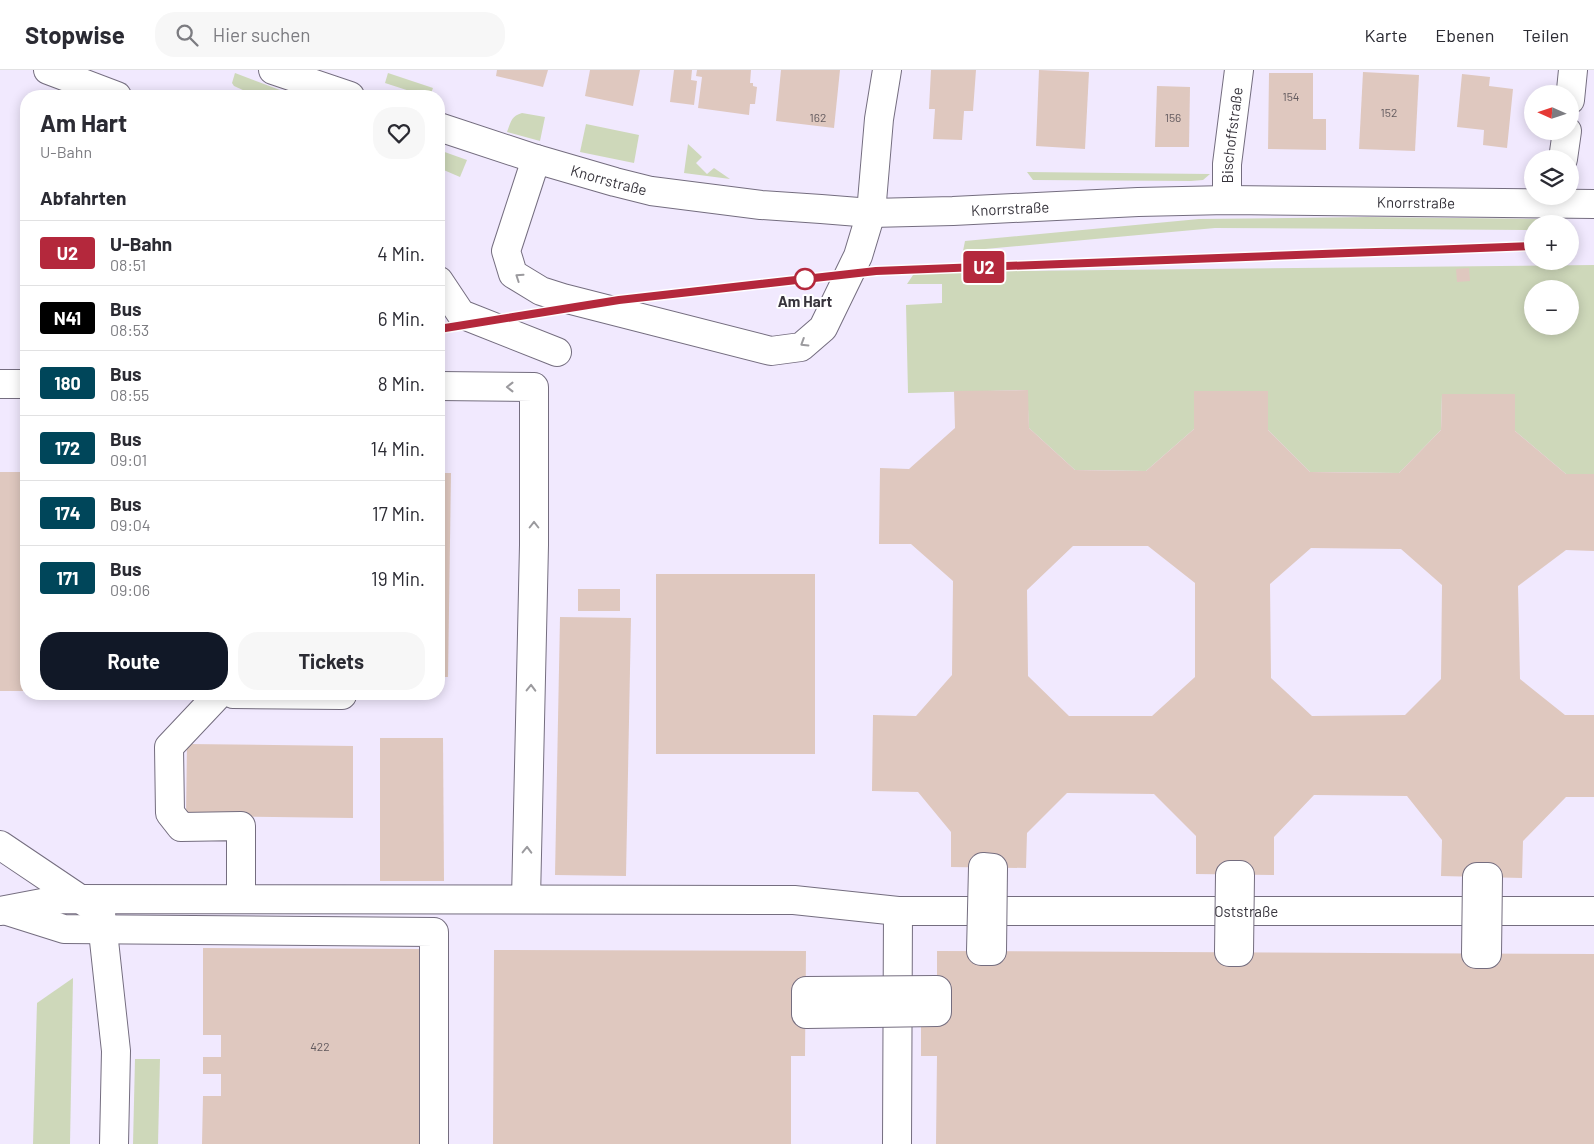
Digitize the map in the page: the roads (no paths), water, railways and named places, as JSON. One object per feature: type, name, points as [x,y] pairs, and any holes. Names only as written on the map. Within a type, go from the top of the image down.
[{"type":"street","points":[[48,70],[101,90]]},
{"type":"street","points":[[273,70],[332,90]]},
{"type":"street","points":[[536,159],[506,251],[513,274],[541,290],[563,298],[771,351],[801,347],[823,328],[858,256],[872,213],[879,119],[887,70]]},
{"type":"street","name":"Bischoffstraße","points":[[1227,200],[1227,164],[1239,70]]},
{"type":"street","points":[[1572,85],[1573,70]]},
{"type":"street","name":"Knorrstraße","points":[[445,129],[536,159],[651,191],[761,205],[872,213],[1227,200],[1524,200]]},
{"type":"street","name":"Knorrstraße","points":[[1579,202],[1594,204]]},
{"type":"street","points":[[445,290],[461,314],[557,352]]},
{"type":"street","points":[[0,384],[20,384]]},
{"type":"street","points":[[445,386],[534,387],[534,545],[526,899]]},
{"type":"street","points":[[213,700],[169,747],[170,813],[181,827],[241,826],[241,899]]},
{"type":"street","points":[[0,845],[101,913],[116,1051],[114,1144]]},
{"type":"street","name":"Oststraße","points":[[2,911],[63,899],[794,900],[898,911],[1594,911]]},
{"type":"street","points":[[2,911],[64,929],[434,932],[434,1144]]},
{"type":"street","points":[[897,1144],[898,911]]},
{"type":"metro line","name":"U2","points":[[445,328],[619,300],[876,271],[1524,246]]},
{"type":"place","name":"Am Hart","points":[[805,279]]}]
